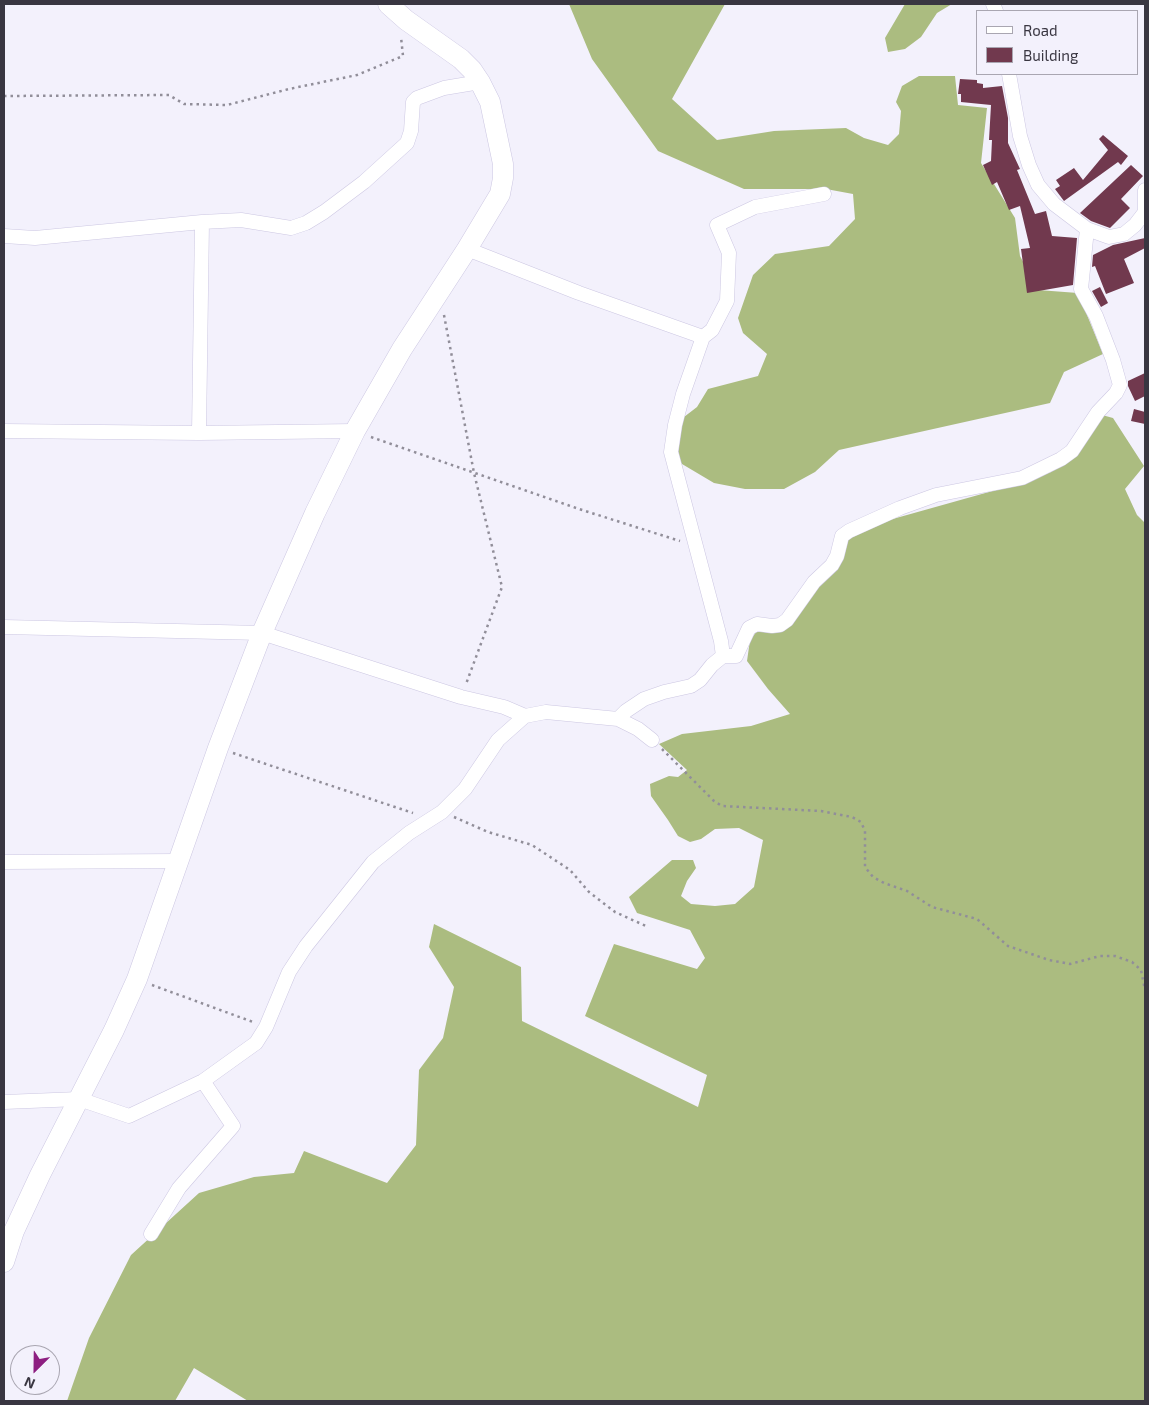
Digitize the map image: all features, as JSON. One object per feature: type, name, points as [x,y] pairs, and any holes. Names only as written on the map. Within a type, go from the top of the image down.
[{"type":"street","points":[[4,1262],[14,1231],[40,1174],[79,1099],[137,979],[218,748],[262,633],[315,513],[355,431],[402,349],[467,250],[500,194],[504,164],[490,102],[480,82],[461,59],[406,20],[388,4]]},
{"type":"street","points":[[1009,75],[1020,136],[1029,165],[1038,185],[1054,204],[1087,229],[1109,237],[1124,234],[1135,225],[1145,212],[1145,190]]},
{"type":"street","points":[[4,236],[35,238],[241,220],[291,228],[306,223],[324,212],[364,182],[408,143],[411,131],[413,102],[417,98],[444,88],[480,82]]},
{"type":"street","points":[[723,656],[722,641],[671,452],[683,394],[703,337],[712,330],[727,301],[729,253],[717,225],[755,207],[824,194]]},
{"type":"street","points":[[199,433],[202,222]]},
{"type":"street","points":[[618,719],[644,699],[691,686],[700,680],[712,665],[723,656],[736,656],[749,628],[757,624],[772,626],[787,620],[814,582],[832,565],[837,556],[842,536],[849,531],[900,508],[936,495],[1022,478],[1061,459],[1072,451],[1098,412],[1116,393],[1120,385],[1113,360],[1096,316],[1081,289],[1087,229]]},
{"type":"street","points":[[467,250],[579,293],[703,337]]},
{"type":"street","points":[[4,431],[199,433],[355,431]]},
{"type":"street","points":[[4,627],[262,633],[460,697],[504,707],[525,716]]},
{"type":"street","points":[[4,1102],[79,1099],[129,1116],[203,1081],[256,1043],[266,1027],[289,972],[306,946],[373,862],[409,833],[437,816],[465,789],[498,740],[525,716],[546,712],[618,719],[638,729],[652,740]]},
{"type":"street","points":[[4,862],[179,862]]},
{"type":"street","points":[[151,1234],[179,1188],[233,1126],[203,1081]]},
{"type":"path","points":[[4,96],[170,95],[184,104],[227,105],[288,89],[357,75],[403,56],[400,32],[406,20]]},
{"type":"path","points":[[440,290],[474,473],[502,587],[460,697]]},
{"type":"path","points":[[355,431],[474,473],[695,546]]},
{"type":"path","points":[[652,740],[722,806],[821,811],[852,817],[861,822],[864,831],[865,867],[873,877],[907,891],[932,908],[977,919],[1008,946],[1049,960],[1070,964],[1100,956],[1115,956],[1132,962],[1141,970],[1145,990]]},
{"type":"path","points":[[218,748],[532,845],[570,870],[589,892],[616,912],[648,927]]},
{"type":"path","points":[[137,979],[266,1027]]},
{"type":"green space","points":[[569,4],[725,4],[672,99],[717,140],[774,131],[846,128],[864,138],[888,145],[899,134],[901,111],[896,102],[902,86],[919,76],[955,76],[958,105],[987,108],[981,163],[1015,218],[1020,256],[1038,290],[1078,293],[1103,354],[1064,372],[1050,403],[839,450],[815,472],[784,489],[745,489],[714,483],[682,464],[674,452],[684,417],[697,407],[708,389],[758,376],[767,354],[743,333],[738,318],[753,275],[775,254],[829,246],[855,219],[853,194],[826,189],[744,189],[658,151],[592,59]]},
{"type":"green space","points":[[905,4],[952,4],[937,13],[921,37],[905,49],[888,52],[885,38]]},
{"type":"green space","points":[[1102,415],[1113,418],[1144,466],[1125,489],[1137,515],[1145,523],[1145,1401],[248,1401],[194,1368],[175,1401],[67,1401],[89,1338],[131,1255],[199,1193],[254,1177],[294,1173],[304,1151],[387,1183],[416,1145],[419,1070],[443,1038],[454,987],[429,947],[434,924],[521,967],[522,1021],[698,1107],[707,1075],[585,1016],[614,944],[697,969],[705,958],[690,930],[637,913],[629,897],[672,860],[693,860],[696,868],[687,881],[681,896],[691,904],[715,906],[735,904],[754,887],[763,840],[739,828],[715,829],[701,839],[690,842],[678,836],[651,796],[650,784],[669,776],[678,777],[687,770],[659,744],[682,734],[751,726],[790,714],[747,661],[750,640],[757,631],[774,632],[852,534],[882,522],[1021,483],[1051,472],[1077,454]]},
{"type":"building","points":[[960,79],[977,80],[977,83],[983,84],[983,88],[1002,86],[1008,118],[1008,143],[1020,169],[1017,170],[1035,214],[1046,211],[1052,236],[1077,238],[1073,285],[1027,293],[1021,249],[1030,248],[1020,206],[1009,210],[997,182],[992,185],[983,165],[991,161],[992,140],[989,140],[991,105],[961,102],[961,94],[958,94]]},
{"type":"building","points":[[1103,135],[1128,156],[1121,165],[1118,162],[1064,201],[1055,189],[1060,186],[1056,180],[1074,168],[1083,180],[1108,150],[1099,139]]},
{"type":"building","points":[[1131,165],[1143,176],[1121,199],[1130,208],[1110,228],[1091,221],[1080,213]]},
{"type":"building","points":[[1145,238],[1145,248],[1124,259],[1134,283],[1106,294],[1095,266],[1092,267],[1093,255],[1113,245]]},
{"type":"building","points":[[1100,287],[1108,303],[1101,307],[1092,291]]},
{"type":"building","points":[[1145,373],[1145,396],[1135,401],[1128,386],[1128,381]]},
{"type":"building","points":[[1134,409],[1145,412],[1145,424],[1131,421]]}]
